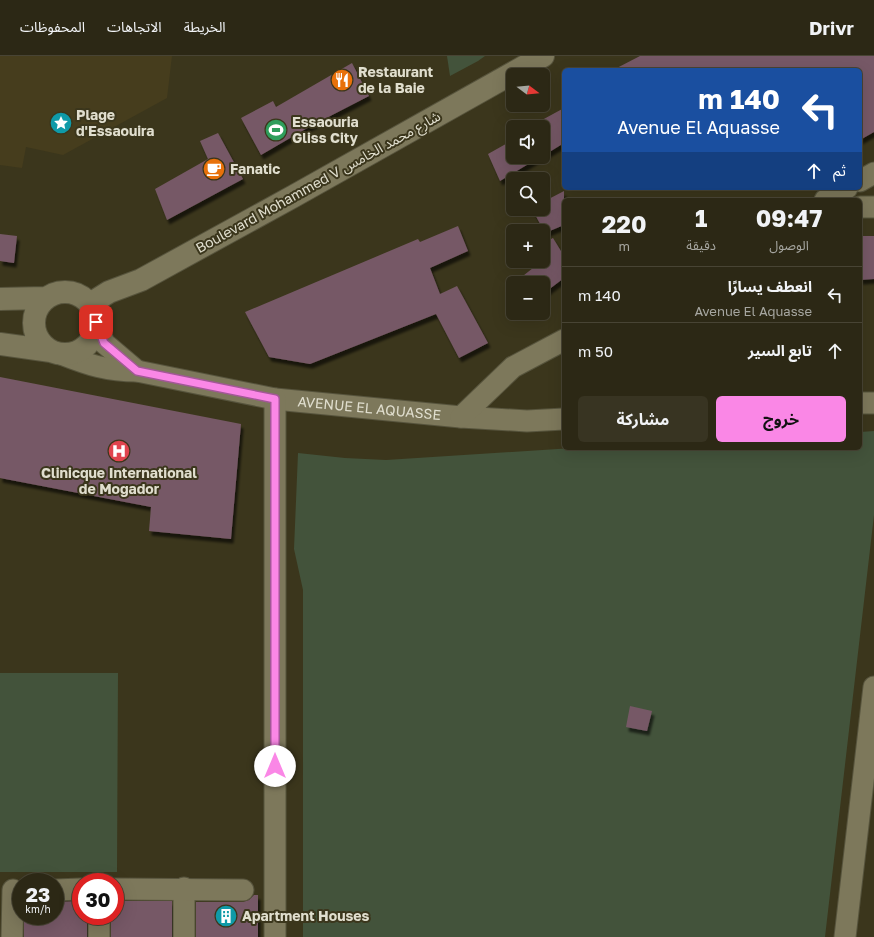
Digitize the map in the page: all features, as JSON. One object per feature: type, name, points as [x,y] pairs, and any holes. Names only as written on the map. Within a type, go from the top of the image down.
[{"type":"street","name":"Boulevard Mohammed V شارع محمد الخامس","points":[[93,313],[110,292],[141,280],[543,56]]},
{"type":"street","points":[[862,180],[874,173]]},
{"type":"street","points":[[829,198],[843,190]]},
{"type":"street","points":[[862,207],[874,207]]},
{"type":"street","points":[[0,299],[45,298],[64,291],[74,292],[83,297],[93,313],[104,343],[145,373]]},
{"type":"street","points":[[45,298],[38,305],[34,315],[33,326],[36,336],[42,345],[56,353],[90,366],[115,371],[145,373]]},
{"type":"street","points":[[0,344],[56,353],[72,354],[82,350],[90,342],[95,332],[93,313]]},
{"type":"street","points":[[461,417],[513,367],[562,341]]},
{"type":"street","name":"AVENUE EL AQUASSE","points":[[145,373],[275,399],[461,417],[526,421],[562,419]]},
{"type":"street","points":[[275,399],[275,937]]},
{"type":"street","points":[[862,403],[874,403]]},
{"type":"street","points":[[845,937],[874,687]]},
{"type":"street","points":[[124,889],[184,888],[243,890]]},
{"type":"street","points":[[184,888],[184,937]]},
{"type":"street","points":[[11,890],[12,937]]},
{"type":"street","points":[[99,925],[99,937]]},
{"type":"green space","points":[[447,56],[485,56],[450,76]]},
{"type":"green space","points":[[874,431],[874,515],[825,937],[303,937],[303,590],[294,549],[298,453],[345,458],[386,460],[562,449],[562,450],[862,450],[862,432]]},
{"type":"green space","points":[[0,673],[118,673],[117,872],[0,872]]},
{"type":"sand","name":"Plage d'Essaouira","points":[[0,56],[172,56],[167,98],[63,155],[26,147],[22,168],[0,165]]},
{"type":"building","points":[[640,56],[874,56],[874,132],[862,139],[862,68],[617,68]]},
{"type":"building","points":[[352,63],[369,96],[309,127],[261,155],[241,118],[273,101],[276,107]]},
{"type":"building","points":[[562,109],[562,144],[550,152],[550,120],[542,120]]},
{"type":"building","name":"Fanatic","points":[[218,133],[243,179],[167,220],[155,189],[208,159],[200,141]]},
{"type":"building","points":[[506,144],[506,164],[528,164],[515,172],[506,172],[506,177],[500,181],[488,154]]},
{"type":"building","points":[[564,191],[564,198],[562,198],[562,226],[550,231],[550,224],[540,224],[536,216],[550,216],[550,198]]},
{"type":"building","points":[[458,226],[468,251],[430,268],[440,294],[457,286],[488,343],[459,358],[436,314],[310,364],[269,357],[245,312],[418,239],[420,242]]},
{"type":"building","points":[[0,234],[17,236],[14,263],[0,261]]},
{"type":"building","points":[[862,236],[874,236],[874,279],[862,280]]},
{"type":"building","points":[[553,238],[562,253],[562,280],[550,289],[550,276],[523,276],[533,268],[550,268],[550,240]]},
{"type":"building","name":"Clinicque International de Mogador","points":[[0,377],[241,424],[231,539],[149,531],[151,507],[0,478]]},
{"type":"building","points":[[630,706],[652,711],[647,731],[626,727]]},
{"type":"building","name":"Apartment Houses","points":[[254,895],[258,895],[258,937],[196,937],[196,902],[243,902],[249,900]]},
{"type":"building","points":[[72,901],[72,925],[87,925],[87,937],[24,937],[24,925],[64,925],[64,902]]},
{"type":"building","points":[[124,901],[172,901],[172,937],[111,937],[111,925],[124,925]]},
{"type":"place","name":"Restaurant de la Baie","points":[[342,80]]},
{"type":"place","name":"Plage d'Essaouira","points":[[61,123]]},
{"type":"place","name":"Essaouria Gliss City","points":[[276,130]]},
{"type":"place","name":"Fanatic","points":[[214,169]]},
{"type":"place","name":"Clinicque International de Mogador","points":[[119,451]]},
{"type":"place","name":"Apartment Houses","points":[[226,916]]},
{"type":"route","points":[[96,322],[104,343],[117,356],[137,371],[275,399],[275,766]]}]
